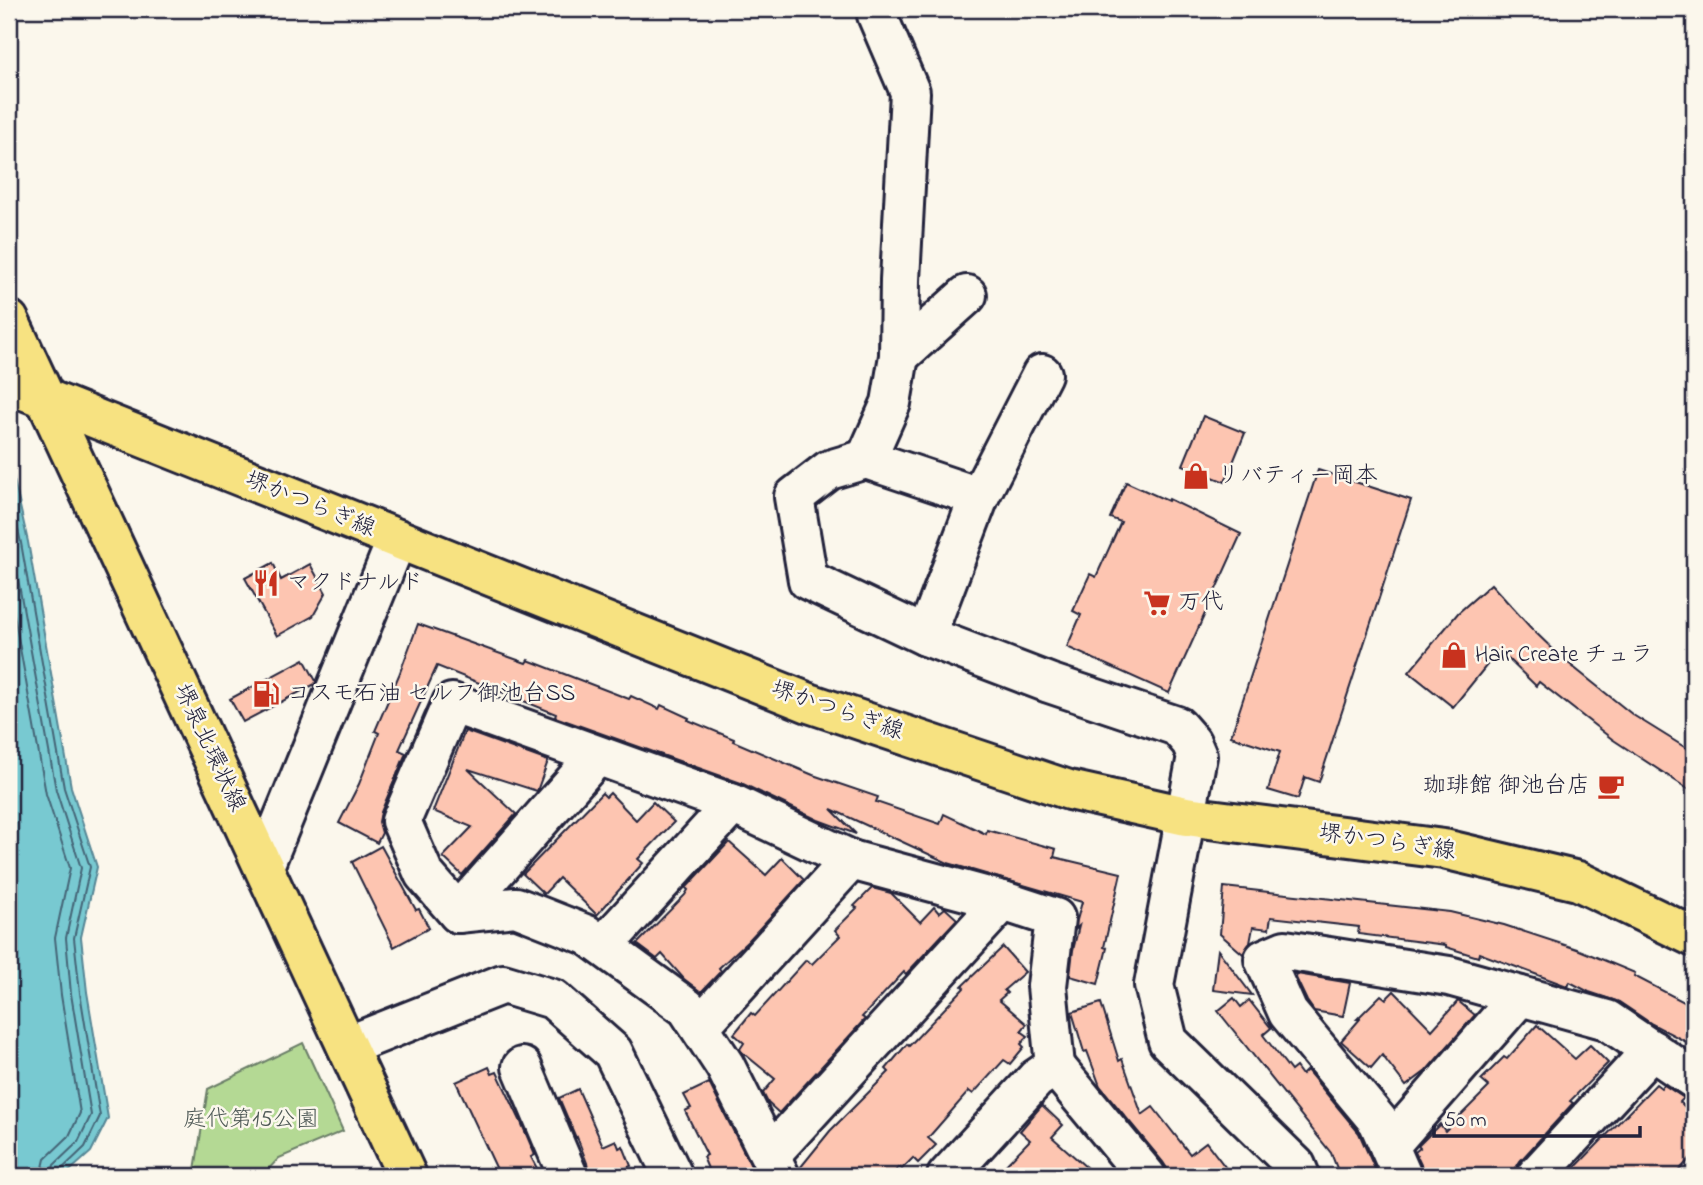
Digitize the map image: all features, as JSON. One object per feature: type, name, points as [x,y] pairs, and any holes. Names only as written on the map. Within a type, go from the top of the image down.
[{"type":"main road","name":"堺泉北環状線","points":[[9,320],[407,1176]]},
{"type":"main road","name":"堺かつらぎ線","points":[[9,384],[809,703],[1069,790],[1186,816],[1444,849],[1578,881],[1694,937]]},
{"type":"street","points":[[866,459],[891,403],[899,356],[900,280],[910,92],[876,9]]},
{"type":"street","points":[[899,356],[967,295]]},
{"type":"street","points":[[926,636],[979,497],[1042,374]]},
{"type":"street","points":[[979,497],[866,459],[829,470],[794,498],[808,580],[926,636],[1049,683],[1177,726],[1191,742],[1197,756],[1154,985],[1168,1041],[1296,1166],[1300,1176]]},
{"type":"street","points":[[264,866],[397,539]]},
{"type":"street","points":[[458,913],[424,874],[401,821],[453,703],[596,757],[733,804],[851,860],[1003,901],[1055,918],[1047,986],[1055,1066],[1146,1176]]},
{"type":"street","points":[[458,913],[596,757]]},
{"type":"street","points":[[603,946],[733,804]]},
{"type":"street","points":[[701,1026],[851,860]]},
{"type":"street","points":[[458,913],[516,907],[587,935],[687,1008],[725,1066],[775,1166],[1003,901]]},
{"type":"street","points":[[1520,996],[1395,1161],[1378,1121],[1288,1013],[1264,959],[1285,950],[1449,976],[1607,1020],[1694,1079]]},
{"type":"street","points":[[347,1046],[503,984],[553,999],[613,1052],[673,1176]]},
{"type":"street","points":[[1536,1176],[1652,1050]]},
{"type":"street","points":[[947,1176],[1036,1079],[1055,1066]]},
{"type":"street","points":[[522,1067],[568,1176]]},
{"type":"green space","name":"庭代第15公園","points":[[303,1043],[343,1131],[279,1158],[262,1176],[194,1176],[208,1089]]},
{"type":"water","points":[[9,457],[28,542],[71,787],[97,867],[81,937],[87,992],[108,1118],[91,1152],[64,1176],[9,1176]]},
{"type":"building","points":[[1203,416],[1245,433],[1225,482],[1183,465]]},
{"type":"building","points":[[1318,470],[1411,500],[1319,782],[1305,777],[1298,799],[1268,790],[1280,752],[1231,736]]},
{"type":"building","points":[[1126,482],[1168,501],[1169,499],[1241,534],[1169,693],[1067,647],[1081,615],[1073,611],[1090,574],[1096,577],[1121,522],[1110,518]]},
{"type":"building","points":[[273,563],[281,580],[310,564],[326,593],[313,616],[277,636],[245,578]]},
{"type":"building","points":[[1491,584],[1562,658],[1633,715],[1694,753],[1694,793],[1612,739],[1539,682],[1536,686],[1499,650],[1453,707],[1409,672],[1458,613]]},
{"type":"building","points":[[418,624],[526,663],[528,660],[629,699],[631,696],[659,709],[661,705],[689,718],[688,720],[734,739],[733,741],[813,775],[878,797],[876,802],[940,824],[944,814],[986,834],[987,830],[1056,849],[1054,857],[1121,873],[1098,984],[1070,976],[1082,902],[948,863],[831,809],[856,834],[818,820],[741,783],[555,717],[556,714],[437,666],[399,750],[406,753],[381,812],[379,822],[382,833],[377,843],[339,823],[359,784],[379,733],[375,731]]},
{"type":"building","points":[[304,659],[316,681],[315,684],[243,722],[230,699]]},
{"type":"building","points":[[465,731],[548,761],[537,791],[468,769],[516,814],[462,875],[443,857],[472,827],[433,811]]},
{"type":"building","points":[[602,793],[606,797],[610,793],[636,820],[653,802],[674,822],[638,859],[643,863],[597,915],[559,878],[544,894],[523,874]]},
{"type":"building","points":[[729,842],[766,875],[782,858],[804,880],[748,941],[719,968],[721,971],[701,992],[684,979],[662,954],[657,959],[637,944],[685,895],[688,890],[686,888]]},
{"type":"building","points":[[381,846],[416,910],[419,909],[429,928],[394,947],[352,862]]},
{"type":"building","points":[[1224,887],[1450,912],[1504,925],[1577,949],[1635,973],[1634,976],[1694,1007],[1694,1046],[1652,1024],[1619,1002],[1570,982],[1567,986],[1479,953],[1478,957],[1446,945],[1358,934],[1359,927],[1271,917],[1269,929],[1253,927],[1250,943],[1243,954],[1220,934]]},
{"type":"building","points":[[872,888],[891,893],[920,922],[934,907],[939,913],[945,908],[957,919],[862,1017],[865,1019],[779,1113],[768,1103],[763,1093],[775,1079],[742,1052],[740,1049],[744,1043],[734,1034],[751,1013],[755,1016],[806,960],[812,964],[840,936],[835,930]]},
{"type":"building","points":[[1003,947],[1025,972],[1004,990],[1007,993],[999,1000],[1027,1024],[1021,1031],[1028,1036],[1021,1044],[1024,1047],[1010,1064],[1004,1060],[973,1094],[969,1091],[928,1138],[936,1145],[918,1163],[913,1158],[891,1176],[802,1176],[800,1168],[830,1131],[889,1072],[886,1069],[907,1044],[909,1046],[964,988],[962,986]]},
{"type":"building","points":[[1218,950],[1252,995],[1213,990]]},
{"type":"building","points":[[1297,974],[1350,983],[1343,1016],[1314,1011],[1296,978]]},
{"type":"building","points":[[1394,991],[1432,1030],[1458,1001],[1475,1015],[1426,1071],[1406,1086],[1382,1055],[1371,1068],[1341,1041],[1360,1019],[1357,1019],[1381,995],[1386,999]]},
{"type":"building","points":[[1234,998],[1241,1007],[1249,1000],[1271,1028],[1263,1035],[1291,1071],[1296,1067],[1302,1075],[1307,1070],[1359,1133],[1378,1176],[1340,1176],[1331,1153],[1218,1011]]},
{"type":"building","points":[[1101,1003],[1119,1061],[1122,1059],[1142,1115],[1153,1107],[1190,1154],[1206,1142],[1232,1176],[1167,1176],[1168,1170],[1163,1162],[1100,1086],[1087,1051],[1084,1052],[1072,1012]]},
{"type":"building","points":[[1537,1025],[1575,1059],[1590,1045],[1608,1063],[1570,1101],[1573,1103],[1520,1161],[1511,1176],[1430,1176],[1415,1152],[1420,1148],[1418,1146],[1440,1124],[1445,1131],[1489,1087],[1481,1080],[1504,1057],[1507,1059]]},
{"type":"building","points":[[489,1067],[492,1074],[497,1072],[521,1122],[535,1155],[531,1157],[541,1176],[500,1176],[456,1082]]},
{"type":"building","points":[[709,1083],[754,1172],[743,1176],[711,1176],[703,1157],[707,1155],[685,1111],[691,1108],[684,1095]]},
{"type":"building","points":[[1656,1084],[1661,1088],[1664,1085],[1684,1098],[1680,1102],[1694,1116],[1694,1154],[1674,1176],[1567,1176]]},
{"type":"building","points":[[578,1089],[603,1146],[616,1140],[619,1148],[623,1146],[631,1166],[605,1176],[589,1176],[577,1137],[559,1098]]},
{"type":"building","points":[[1042,1105],[1063,1125],[1052,1137],[1096,1176],[995,1176],[1030,1140],[1020,1131]]},
{"type":"place","name":"リバティー岡本","points":[[1196,476]]},
{"type":"place","name":"マクドナルド","points":[[266,583]]},
{"type":"place","name":"万代","points":[[1157,603]]},
{"type":"place","name":"Hair Create チュラ","points":[[1454,655]]},
{"type":"place","name":"コスモ石油 セルフ御池台SS","points":[[266,694]]},
{"type":"place","name":"珈琲館 御池台店","points":[[1611,786]]}]
